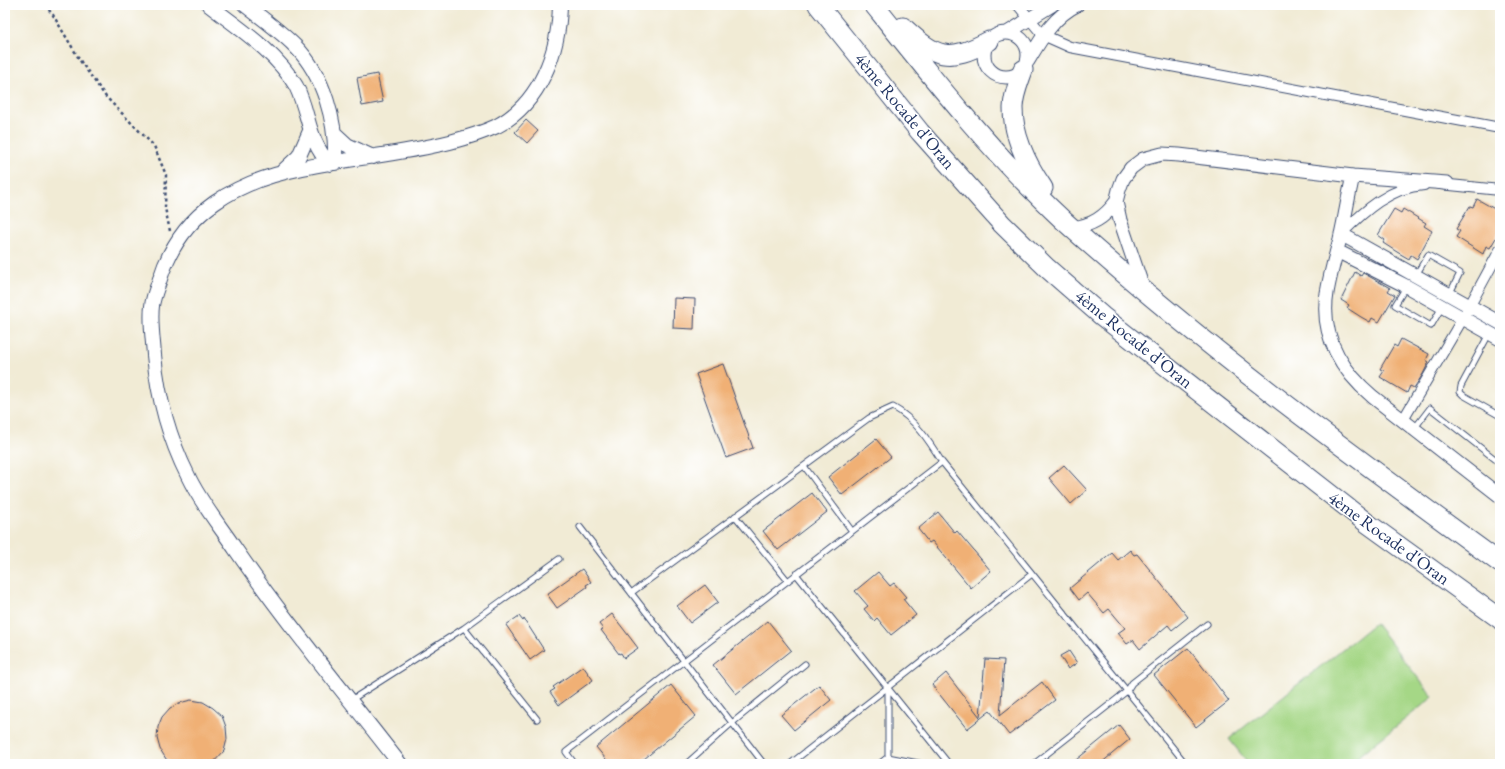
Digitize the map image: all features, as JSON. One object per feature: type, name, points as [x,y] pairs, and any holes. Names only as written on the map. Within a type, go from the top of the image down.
[{"type":"highway","name":"4ème Rocade d'Oran","points":[[818,5],[920,132],[1002,224],[1047,268],[1102,316],[1361,519],[1500,619]]},
{"type":"highway","points":[[874,5],[929,74],[981,134],[1069,224],[1144,290],[1284,403],[1500,563]]},
{"type":"highway","points":[[878,5],[924,46],[939,54],[958,55],[989,41]]},
{"type":"highway","points":[[1026,65],[1015,90],[1013,108],[1016,132],[1028,164],[1069,224]]},
{"type":"main road","points":[[209,5],[273,56],[281,66],[296,88],[318,150],[332,164]]},
{"type":"main road","points":[[245,5],[278,31],[305,57],[314,71],[321,88],[334,133],[332,164]]},
{"type":"main road","points":[[400,764],[260,585],[219,526],[189,479],[169,431],[157,383],[152,305],[164,266],[179,237],[201,212],[227,195],[255,181],[278,174],[304,168],[416,149],[468,137],[497,126],[524,106],[543,77],[555,48],[560,5]]},
{"type":"main road","points":[[278,174],[299,156],[310,131]]},
{"type":"main road","points":[[334,133],[347,145],[373,157]]},
{"type":"street","points":[[1018,5],[1044,35],[1070,47],[1500,128]]},
{"type":"street","points":[[1052,5],[1007,33],[1000,34],[989,41],[984,56],[989,70],[1002,78],[1018,75],[1026,65],[1044,35],[1066,10],[1077,5]]},
{"type":"street","points":[[1007,33],[1019,37],[1024,42],[1029,54],[1026,65]]},
{"type":"street","points":[[1069,224],[1086,226],[1098,220],[1108,212],[1116,202],[1123,179],[1131,168],[1143,159],[1162,154],[1353,176],[1447,183],[1500,190]]},
{"type":"street","points":[[1353,176],[1341,234],[1326,294],[1326,318],[1331,341],[1341,363],[1355,382],[1500,496]]},
{"type":"street","points":[[1341,234],[1379,201],[1398,190],[1419,185],[1447,183]]},
{"type":"street","points":[[1116,202],[1129,250],[1144,290]]},
{"type":"street","points":[[1341,234],[1500,323]]},
{"type":"street","points":[[1403,420],[1463,318],[1468,306],[1500,250]]},
{"type":"street","points":[[1337,251],[1406,286],[1495,336]]},
{"type":"lane","points":[[1416,275],[1428,255],[1460,274],[1449,295]]},
{"type":"lane","points":[[1406,286],[1395,305],[1431,326],[1442,306]]},
{"type":"lane","points":[[1495,336],[1460,392],[1500,416]]},
{"type":"lane","points":[[631,593],[869,418],[893,407],[905,413],[928,440],[942,462],[1186,764]]},
{"type":"lane","points":[[1414,429],[1430,408],[1500,462]]},
{"type":"lane","points":[[575,764],[566,752],[942,462]]},
{"type":"lane","points":[[804,466],[852,532]]},
{"type":"lane","points":[[735,516],[788,581]]},
{"type":"lane","points":[[580,527],[764,764]]},
{"type":"lane","points":[[350,700],[464,628],[559,559]]},
{"type":"lane","points":[[796,574],[949,764]]},
{"type":"lane","points":[[790,764],[1032,574]]},
{"type":"lane","points":[[1034,764],[1127,691],[1132,683],[1207,624]]},
{"type":"lane","points":[[464,628],[537,719]]},
{"type":"lane","points":[[686,764],[732,723],[805,664]]},
{"type":"lane","points":[[888,688],[888,757]]},
{"type":"lane","points":[[879,764],[888,757],[923,764]]},
{"type":"path","points":[[45,5],[53,15],[81,62],[106,97],[154,146],[166,175],[165,208],[167,223],[170,230],[179,237]]},
{"type":"green space","points":[[1375,623],[1433,697],[1349,764],[1249,764],[1229,739]]},
{"type":"building","points":[[377,74],[383,102],[362,106],[357,78]]},
{"type":"building","points":[[526,120],[538,131],[527,143],[515,132]]},
{"type":"building","points":[[1477,199],[1500,212],[1500,231],[1490,248],[1486,246],[1483,254],[1456,237],[1460,231],[1456,229],[1470,206],[1473,207]]},
{"type":"building","points":[[1394,209],[1401,213],[1403,209],[1426,223],[1424,226],[1432,231],[1417,259],[1411,255],[1409,259],[1397,252],[1383,243],[1385,240],[1378,235]]},
{"type":"building","points":[[1355,272],[1361,276],[1363,273],[1390,288],[1388,291],[1395,295],[1379,322],[1372,318],[1370,322],[1361,317],[1347,308],[1349,305],[1341,300]]},
{"type":"building","points":[[674,298],[695,299],[694,329],[673,328]]},
{"type":"building","points":[[1401,339],[1429,354],[1426,360],[1429,362],[1423,374],[1414,388],[1410,386],[1407,393],[1380,377],[1384,371],[1380,369],[1394,345],[1397,347]]},
{"type":"building","points":[[723,364],[753,448],[726,458],[696,374]]},
{"type":"building","points":[[876,439],[891,457],[842,495],[828,477]]},
{"type":"building","points":[[1064,465],[1087,490],[1071,504],[1049,478]]},
{"type":"building","points":[[812,493],[827,512],[778,550],[763,531]]},
{"type":"building","points":[[938,512],[955,533],[957,531],[991,571],[971,588],[932,541],[929,543],[918,529]]},
{"type":"building","points":[[1130,550],[1134,555],[1137,554],[1188,617],[1172,630],[1168,625],[1140,649],[1133,640],[1127,644],[1118,633],[1125,628],[1109,609],[1104,613],[1087,593],[1079,600],[1070,588],[1112,553],[1118,560]]},
{"type":"building","points":[[582,569],[591,582],[586,585],[587,587],[557,608],[547,594]]},
{"type":"building","points":[[878,572],[890,586],[894,583],[906,597],[903,599],[916,615],[891,635],[877,618],[874,621],[864,609],[868,606],[855,591]]},
{"type":"building","points":[[705,585],[718,602],[690,623],[677,606]]},
{"type":"building","points":[[612,614],[638,648],[624,658],[621,653],[619,654],[601,630],[603,629],[599,624]]},
{"type":"building","points":[[519,616],[523,621],[524,619],[544,650],[530,660],[506,625]]},
{"type":"building","points":[[768,621],[791,650],[736,694],[713,665]]},
{"type":"building","points":[[1188,648],[1229,701],[1196,727],[1154,675]]},
{"type":"building","points":[[1069,651],[1077,663],[1068,669],[1060,656]]},
{"type":"building","points":[[985,659],[1004,660],[1000,715],[1042,682],[1055,700],[1009,735],[990,711],[967,729],[932,685],[946,673],[980,717]]},
{"type":"building","points":[[583,666],[593,680],[559,705],[550,692],[555,689],[553,687]]},
{"type":"building","points":[[671,685],[696,716],[638,764],[610,764],[596,747]]},
{"type":"building","points":[[819,685],[831,700],[794,730],[781,715]]},
{"type":"building","points":[[191,700],[203,702],[213,708],[222,716],[226,727],[227,739],[224,751],[212,764],[172,764],[166,759],[160,749],[157,738],[158,727],[162,717],[170,708],[179,703]]},
{"type":"building","points":[[1119,725],[1130,739],[1100,764],[1071,764]]}]
